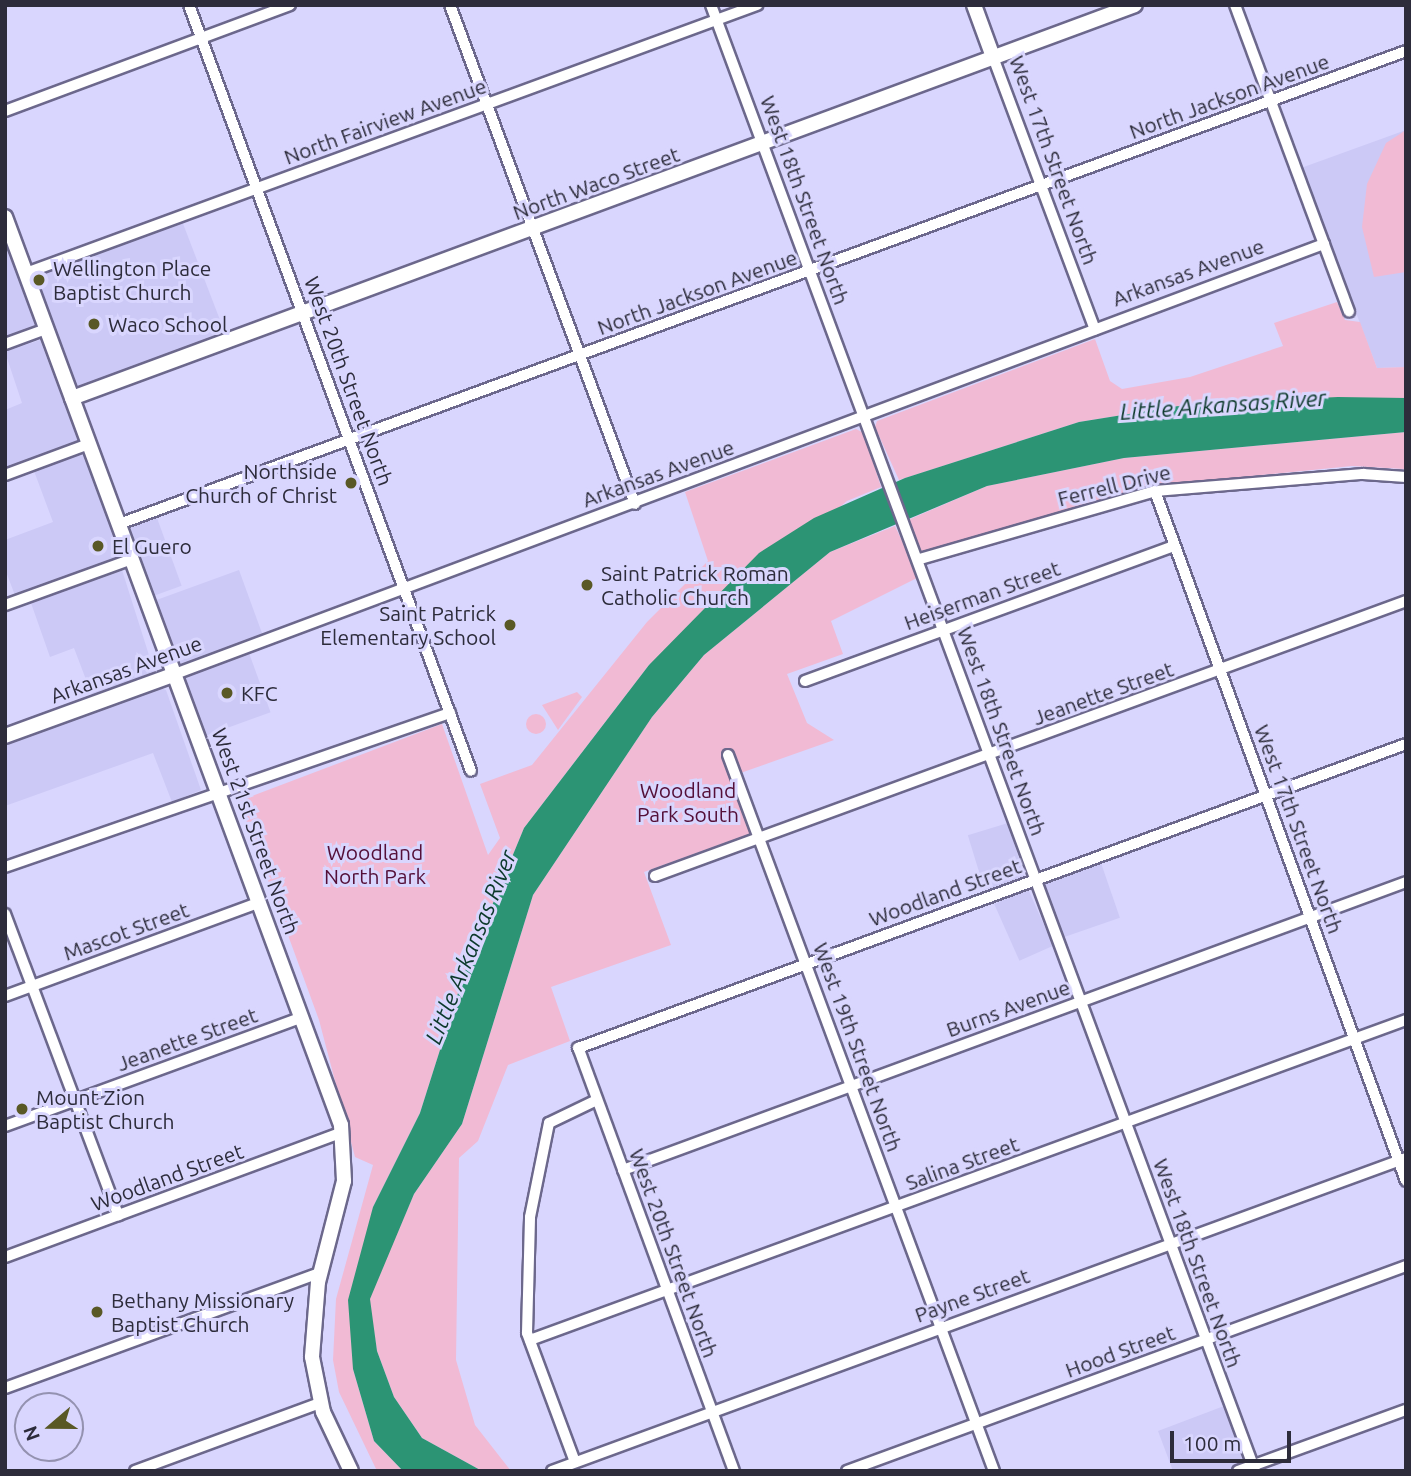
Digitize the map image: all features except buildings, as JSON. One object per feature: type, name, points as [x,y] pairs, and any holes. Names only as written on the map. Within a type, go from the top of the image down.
[{"type":"street","name":"West 20th Street North","points":[[190,5],[471,771]]},
{"type":"street","points":[[5,111],[290,5]]},
{"type":"street","points":[[450,5],[635,504]]},
{"type":"street","name":"West 18th Street North","points":[[711,5],[909,537],[920,559],[1254,1468]]},
{"type":"street","name":"North Fairview Avenue","points":[[26,273],[757,5]]},
{"type":"street","name":"West 17th Street North","points":[[974,5],[1095,330]]},
{"type":"street","name":"North Waco Street","points":[[72,398],[1135,5]]},
{"type":"street","points":[[1235,5],[1349,312]]},
{"type":"street","name":"North Jackson Avenue","points":[[119,524],[1406,51]]},
{"type":"street","name":"West 21st Street North","points":[[5,217],[303,1017],[341,1133],[344,1181],[320,1273],[312,1357],[320,1403],[344,1467]]},
{"type":"street","name":"Arkansas Avenue","points":[[5,736],[866,419],[1324,244]]},
{"type":"street","points":[[5,344],[46,329]]},
{"type":"street","points":[[5,475],[89,444]]},
{"type":"street","name":"Ferrell Drive","points":[[920,559],[1155,491],[1363,474],[1406,477]]},
{"type":"street","name":"West 17th Street North","points":[[1155,491],[1353,1039],[1402,1160],[1406,1181]]},
{"type":"street","name":"Heiserman Street","points":[[805,681],[1173,546]]},
{"type":"street","points":[[5,605],[132,559]]},
{"type":"street","name":"Jeanette Street","points":[[655,876],[760,840],[1406,601]]},
{"type":"street","points":[[5,867],[450,713]]},
{"type":"street","name":"Woodland Street","points":[[578,1048],[1406,744]]},
{"type":"street","name":"West 19th Street North","points":[[728,755],[994,1471]]},
{"type":"street","name":"Burns Avenue","points":[[623,1170],[1406,881]]},
{"type":"street","name":"Mascot Street","points":[[5,996],[260,902]]},
{"type":"street","points":[[5,914],[118,1215]]},
{"type":"street","name":"Jeanette Street","points":[[5,1126],[303,1017]]},
{"type":"street","name":"Salina Street","points":[[530,1340],[1406,1020]]},
{"type":"street","name":"West 20th Street North","points":[[578,1048],[734,1471]]},
{"type":"street","points":[[575,1462],[530,1340],[530,1217],[542,1144],[557,1117],[597,1100]]},
{"type":"street","name":"Woodland Street","points":[[5,1257],[341,1133]]},
{"type":"street","name":"Payne Street","points":[[552,1471],[1402,1160]]},
{"type":"street","name":"Hood Street","points":[[847,1471],[1406,1266]]},
{"type":"street","points":[[5,1388],[320,1273]]},
{"type":"street","points":[[135,1471],[320,1403]]},
{"type":"street","points":[[1238,1471],[1254,1468],[1406,1410]]},
{"type":"shaded area","points":[[1406,130],[1406,367],[1377,368],[1301,168]]},
{"type":"shaded area","points":[[182,221],[226,336],[80,392],[35,277]]},
{"type":"shaded area","points":[[7,243],[37,322],[34,330],[5,341]]},
{"type":"shaded area","points":[[40,340],[79,443],[5,472],[5,410],[22,403],[5,352]]},
{"type":"shaded area","points":[[79,455],[86,456],[121,556],[16,598],[5,569],[5,540],[53,522],[34,471]]},
{"type":"shaded area","points":[[157,518],[182,586],[152,596],[128,529]]},
{"type":"shaded area","points":[[122,570],[154,671],[93,698],[74,648],[50,657],[31,603]]},
{"type":"shaded area","points":[[239,570],[263,635],[178,666],[154,601]]},
{"type":"shaded area","points":[[249,653],[271,712],[206,736],[184,677]]},
{"type":"shaded area","points":[[158,687],[166,690],[201,790],[172,802],[153,753],[5,806],[5,743]]},
{"type":"shaded area","points":[[1008,823],[1025,878],[985,890],[968,835]]},
{"type":"shaded area","points":[[1101,863],[1120,918],[1062,938],[1043,883]]},
{"type":"shaded area","points":[[1028,889],[1053,946],[1019,961],[994,904]]},
{"type":"shaded area","points":[[1224,1406],[1244,1463],[1225,1471],[1173,1471],[1158,1431]]},
{"type":"green space","points":[[1406,130],[1406,272],[1374,277],[1362,227],[1367,184],[1386,143]]},
{"type":"green space","points":[[1337,302],[1345,320],[1360,322],[1377,368],[1406,367],[1406,398],[1191,404],[1079,422],[899,480],[875,427],[877,421],[1095,339],[1110,381],[1122,389],[1190,377],[1283,346],[1274,323]]},
{"type":"green space","name":"Woodland North Park","points":[[856,429],[864,433],[881,487],[847,501],[649,665],[524,828],[465,971],[420,1113],[373,1207],[353,1369],[374,1441],[403,1471],[377,1471],[339,1392],[333,1360],[336,1299],[373,1165],[355,1157],[319,1020],[239,801],[442,724],[488,855],[500,838],[480,784],[532,765],[647,622],[708,561],[685,492]]},
{"type":"green space","points":[[1406,432],[1404,469],[1352,466],[1152,486],[922,553],[908,520],[987,486],[1124,458]]},
{"type":"green space","name":"Woodland Park South","points":[[895,526],[919,577],[831,621],[843,654],[787,674],[807,723],[834,740],[732,776],[752,833],[644,872],[671,945],[551,987],[570,1041],[508,1065],[478,1141],[459,1158],[456,1360],[475,1425],[511,1471],[482,1471],[422,1438],[394,1397],[377,1351],[369,1299],[414,1194],[462,1124],[533,895],[652,717],[704,655],[830,552]]},
{"type":"green space","points":[[577,692],[582,697],[558,730],[542,705]]},
{"type":"green space","points":[[536,714],[543,717],[546,724],[543,731],[536,734],[529,731],[526,724],[529,717]]},
{"type":"water","name":"Little Arkansas River","points":[[1338,397],[1406,398],[1406,432],[1124,458],[987,486],[830,552],[704,655],[652,717],[533,895],[462,1124],[414,1194],[370,1299],[377,1351],[394,1397],[422,1438],[482,1471],[403,1471],[374,1441],[353,1369],[348,1300],[373,1207],[420,1113],[465,971],[524,828],[649,665],[759,553],[814,518],[905,478],[1079,422],[1191,404]]},
{"type":"place","name":"Wellington Place Baptist Church","points":[[39,280]]},
{"type":"place","name":"Waco School","points":[[94,324]]},
{"type":"place","name":"Northside Church of Christ","points":[[351,483]]},
{"type":"place","name":"El Guero","points":[[98,546]]},
{"type":"place","name":"Saint Patrick Roman Catholic Church","points":[[587,585]]},
{"type":"place","name":"Saint Patrick Elementary School","points":[[510,625]]},
{"type":"place","name":"KFC","points":[[227,693]]},
{"type":"place","name":"Mount Zion Baptist Church","points":[[22,1109]]},
{"type":"place","name":"Bethany Missionary Baptist Church","points":[[97,1312]]}]
